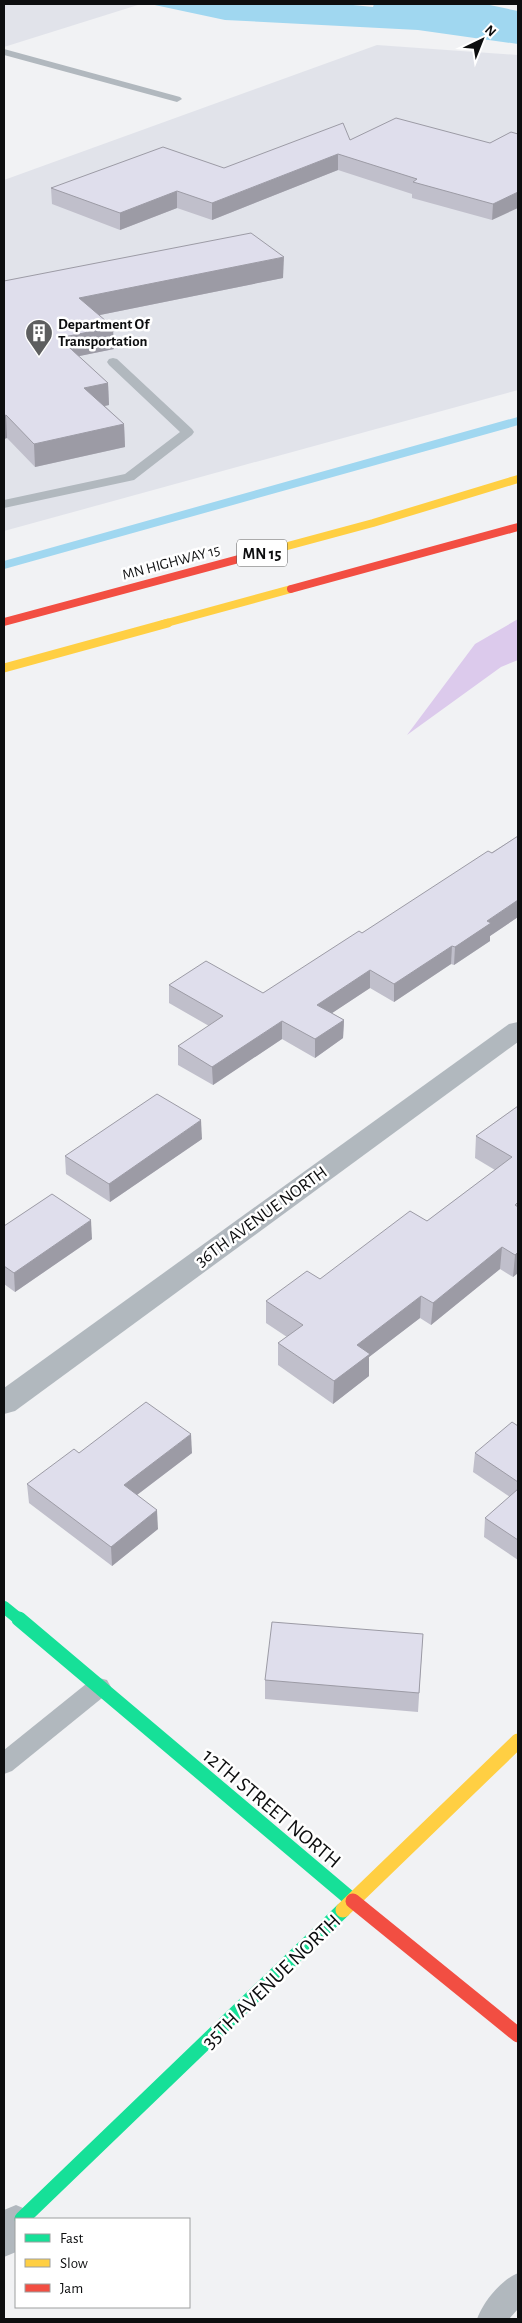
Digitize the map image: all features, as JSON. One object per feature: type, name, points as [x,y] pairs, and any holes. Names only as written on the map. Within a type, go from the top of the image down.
[{"type":"main road","name":"MN HIGHWAY 15","points":[[4,622],[373,523],[518,480]]},
{"type":"main road","name":"MN 15","points":[[4,668],[518,527]]},
{"type":"main road","name":"12TH STREET NORTH","points":[[4,1607],[353,1901],[518,2035]]},
{"type":"main road","name":"35TH AVENUE NORTH","points":[[23,2218],[518,1741]]},
{"type":"street","name":"36TH AVENUE NORTH","points":[[4,1403],[518,1030]]},
{"type":"street","points":[[4,2237],[15,2226]]},
{"type":"lane","points":[[4,52],[177,99]]},
{"type":"lane","points":[[4,504],[129,476],[188,432],[113,362]]},
{"type":"lane","points":[[4,1764],[99,1687]]},
{"type":"lane","points":[[490,2319],[518,2287]]},
{"type":"shaded area","points":[[4,4],[141,4],[4,47]]},
{"type":"shaded area","points":[[377,45],[518,55],[518,390],[4,531],[4,180]]},
{"type":"shaded area","points":[[518,619],[518,660],[501,667],[407,735],[475,644]]},
{"type":"water","points":[[150,4],[343,4],[373,7],[374,4],[485,4],[518,11],[518,44],[418,30],[225,20]]},
{"type":"building","points":[[396,118],[490,143],[511,132],[518,134],[518,192],[493,204],[413,182],[417,179],[338,154],[212,203],[177,191],[120,213],[51,188],[163,147],[224,168],[343,123],[350,140]]},
{"type":"building","points":[[251,233],[284,257],[79,298],[113,327],[59,338],[108,383],[84,388],[124,424],[34,444],[6,415],[4,416],[4,281]]},
{"type":"building","points":[[518,836],[518,900],[487,921],[491,923],[394,984],[370,970],[317,1005],[344,1020],[315,1039],[282,1021],[212,1067],[178,1046],[223,1016],[169,985],[206,961],[263,993],[359,931],[362,933],[488,851],[492,853]]},
{"type":"building","points":[[157,1094],[201,1120],[109,1184],[65,1156]]},
{"type":"building","points":[[518,1106],[518,1202],[515,1205],[518,1207],[518,1252],[515,1255],[502,1247],[433,1303],[421,1296],[357,1345],[370,1354],[334,1381],[278,1343],[303,1325],[266,1301],[307,1271],[320,1279],[410,1211],[427,1221],[512,1157],[476,1136]]},
{"type":"building","points":[[52,1194],[91,1220],[14,1273],[4,1266],[4,1226]]},
{"type":"building","points":[[146,1402],[191,1434],[124,1485],[157,1510],[111,1547],[27,1484],[74,1449],[79,1453]]},
{"type":"building","points":[[512,1422],[518,1426],[518,1482],[475,1453]]},
{"type":"building","points":[[518,1489],[518,1540],[485,1518]]},
{"type":"building","points":[[272,1622],[423,1634],[419,1693],[265,1680]]},
{"type":"waterway","points":[[4,565],[518,421]]},
{"type":"traffic: fast","points":[[4,1607],[353,1901]]},
{"type":"traffic: fast","points":[[23,2218],[343,1910]]},
{"type":"traffic: slow","points":[[269,551],[373,523],[518,479]]},
{"type":"traffic: slow","points":[[4,668],[291,589]]},
{"type":"traffic: slow","points":[[343,1910],[518,1741]]},
{"type":"traffic: jam","points":[[291,589],[518,527]]},
{"type":"traffic: jam","points":[[4,622],[269,551]]},
{"type":"traffic: jam","points":[[353,1901],[518,2035]]},
{"type":"place","name":"Department Of Transportation","points":[[39,357]]}]
